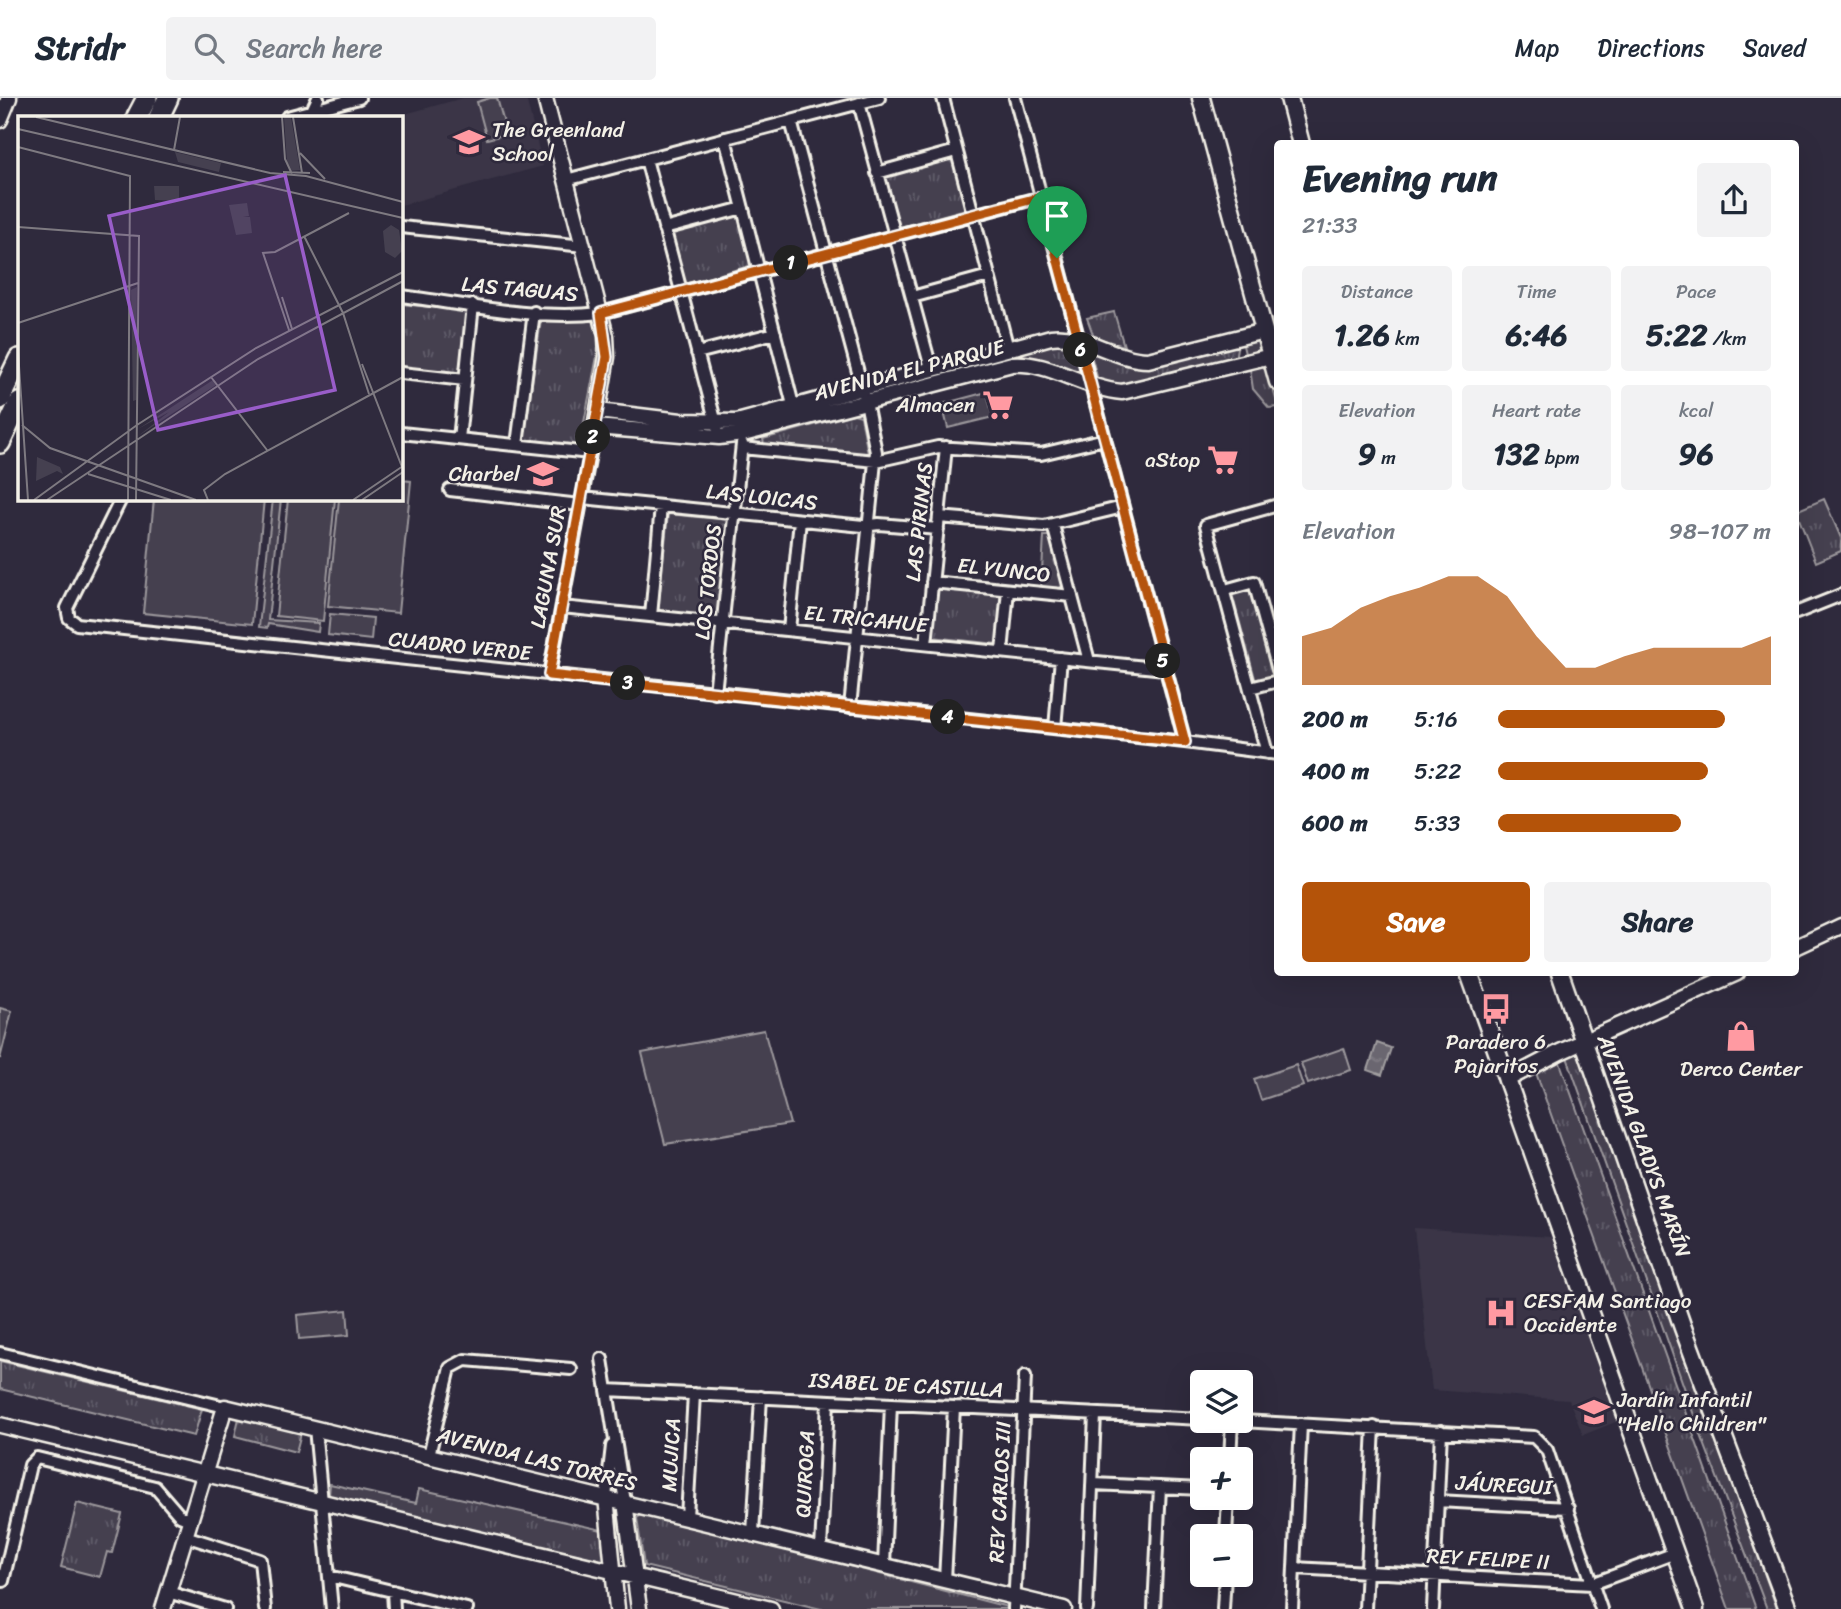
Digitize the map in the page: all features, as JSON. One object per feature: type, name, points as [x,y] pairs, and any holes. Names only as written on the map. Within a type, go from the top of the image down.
[{"type":"highway","points":[[138,116],[147,98]]},
{"type":"highway","points":[[159,116],[168,98]]},
{"type":"highway","points":[[0,399],[18,361]]},
{"type":"highway","points":[[0,443],[18,405]]},
{"type":"main road","points":[[1201,98],[1271,329],[1271,356],[1274,367]]},
{"type":"main road","points":[[1289,98],[1300,140]]},
{"type":"main road","points":[[1470,976],[1695,1609]]},
{"type":"main road","name":"AVENIDA GLADYS MARÍN","points":[[1561,976],[1683,1328],[1788,1609]]},
{"type":"street","points":[[0,120],[9,98]]},
{"type":"street","points":[[310,114],[318,98]]},
{"type":"street","points":[[310,114],[359,98]]},
{"type":"street","name":"LAGUNA SUR","points":[[545,98],[601,313],[607,357],[549,675]]},
{"type":"street","points":[[566,180],[879,98]]},
{"type":"street","points":[[943,98],[1008,349]]},
{"type":"street","points":[[1015,98],[1185,742]]},
{"type":"street","points":[[859,103],[931,368]]},
{"type":"street","points":[[792,121],[866,402],[876,461],[850,707]]},
{"type":"street","points":[[725,138],[793,405]]},
{"type":"street","points":[[877,173],[956,151]]},
{"type":"street","points":[[646,159],[717,430]]},
{"type":"street","name":"LAS TAGUAS","points":[[402,296],[580,316],[601,313],[1041,197]]},
{"type":"street","points":[[664,229],[743,208]]},
{"type":"street","points":[[402,227],[584,246]]},
{"type":"street","points":[[912,297],[989,276]]},
{"type":"street","points":[[459,439],[473,305]]},
{"type":"street","points":[[517,445],[534,312]]},
{"type":"street","name":"AVENIDA EL PARQUE","points":[[595,427],[717,430],[793,405],[1056,337],[1129,359],[1148,360],[1271,329]]},
{"type":"street","points":[[697,353],[775,333]]},
{"type":"street","name":"AVENIDA EL PARQUE","points":[[598,411],[717,430],[742,441],[866,402],[1017,364],[1112,391],[1136,390],[1271,356]]},
{"type":"street","points":[[402,373],[465,380]]},
{"type":"street","points":[[402,433],[590,453]]},
{"type":"street","points":[[742,441],[876,461],[946,446],[1033,455],[1105,439]]},
{"type":"street","name":"LOS TORDOS","points":[[715,692],[742,441]]},
{"type":"street","name":"LAS PIRINAS","points":[[926,644],[946,446]]},
{"type":"street","name":"LAS LOICAS","points":[[450,490],[869,525],[938,523],[1038,527],[1123,507]]},
{"type":"street","name":"CUADRO VERDE","points":[[121,500],[67,608],[69,618],[77,624],[1185,742],[1272,754]]},
{"type":"street","points":[[651,616],[661,506]]},
{"type":"street","points":[[1272,754],[1206,525],[1274,506]]},
{"type":"street","points":[[789,630],[800,520]]},
{"type":"street","points":[[1053,525],[1089,661]]},
{"type":"street","name":"EL YUNCO","points":[[932,582],[1072,596]]},
{"type":"street","points":[[1225,590],[1254,582],[1274,655]]},
{"type":"street","points":[[1002,652],[1009,590]]},
{"type":"street","points":[[1799,612],[1841,595]]},
{"type":"street","name":"EL TRICAHUE","points":[[562,607],[1166,669]]},
{"type":"street","points":[[1055,728],[1061,658]]},
{"type":"street","points":[[1251,688],[1274,682]]},
{"type":"street","points":[[1799,946],[1841,926]]},
{"type":"street","points":[[1506,1080],[1528,1067],[1730,976]]},
{"type":"street","name":"AVENIDA LAS TORRES","points":[[0,1353],[945,1580],[1014,1603],[1065,1609]]},
{"type":"street","points":[[602,1359],[639,1609]]},
{"type":"street","points":[[429,1455],[450,1368],[457,1363],[465,1360],[571,1369]]},
{"type":"street","name":"REY CARLOS III","points":[[1014,1603],[1025,1377]]},
{"type":"street","name":"ISABEL DE CASTILLA","points":[[607,1390],[1190,1418]]},
{"type":"street","name":"MUJICA","points":[[687,1517],[694,1394]]},
{"type":"street","points":[[753,1533],[761,1397]]},
{"type":"street","name":"QUIROGA","points":[[821,1550],[828,1401]]},
{"type":"street","points":[[884,1565],[891,1404]]},
{"type":"street","points":[[163,1609],[225,1407]]},
{"type":"street","points":[[945,1580],[954,1407]]},
{"type":"street","points":[[1087,1609],[1095,1414]]},
{"type":"street","points":[[1253,1422],[1529,1435],[1538,1439],[1547,1450],[1601,1609]]},
{"type":"street","points":[[1292,1609],[1301,1424]]},
{"type":"street","points":[[0,1425],[635,1577],[727,1604],[771,1609]]},
{"type":"street","points":[[315,1427],[332,1609]]},
{"type":"street","points":[[1365,1609],[1374,1427]]},
{"type":"street","points":[[613,1429],[607,1497],[617,1609]]},
{"type":"street","points":[[1433,1609],[1441,1431]]},
{"type":"street","points":[[3,1581],[30,1465],[37,1458],[155,1487],[180,1516],[190,1520]]},
{"type":"street","points":[[1093,1484],[1190,1488]]},
{"type":"street","points":[[1154,1609],[1160,1487]]},
{"type":"street","name":"JÁUREGUI","points":[[1438,1501],[1568,1508]]},
{"type":"street","points":[[186,1536],[260,1560],[265,1609]]},
{"type":"street","name":"REY FELIPE II","points":[[1294,1568],[1592,1584],[1675,1553]]},
{"type":"street","points":[[329,1576],[467,1609]]},
{"type":"street","points":[[1223,1609],[1224,1587]]},
{"type":"street","points":[[168,1591],[225,1609]]},
{"type":"street","points":[[393,1591],[394,1609]]},
{"type":"shaded area","name":"The Greenland School","points":[[463,98],[526,98],[543,166],[402,205],[402,116],[398,116]]},
{"type":"shaded area","name":"CESFAM Santiago Occidente","points":[[1414,1228],[1551,1237],[1618,1421],[1583,1435],[1569,1400],[1432,1390]]},
{"type":"green space","points":[[497,98],[507,134],[487,139],[477,102]]},
{"type":"green space","points":[[953,157],[966,209],[900,227],[884,177]]},
{"type":"green space","points":[[739,213],[753,265],[681,285],[667,233]]},
{"type":"green space","points":[[402,304],[469,311],[462,374],[402,367]]},
{"type":"green space","points":[[1114,312],[1124,346],[1094,337],[1087,318]]},
{"type":"green space","points":[[541,320],[595,321],[600,341],[579,448],[524,440]]},
{"type":"green space","points":[[1260,336],[1264,354],[1246,358],[1242,341]]},
{"type":"green space","points":[[1057,344],[1076,349],[1083,376],[1018,359],[1016,353]]},
{"type":"green space","points":[[1232,344],[1237,348],[1235,360],[1120,387],[1098,380],[1091,355],[1099,353],[1139,367]]},
{"type":"green space","points":[[1266,364],[1274,392],[1274,407],[1269,408],[1253,389],[1250,369]]},
{"type":"green space","points":[[987,392],[993,417],[948,428],[942,404]]},
{"type":"green space","points":[[854,414],[861,416],[868,454],[764,444],[763,439]]},
{"type":"green space","points":[[402,480],[411,481],[398,613],[328,606],[339,500],[402,500]]},
{"type":"green space","points":[[1824,499],[1841,538],[1841,551],[1816,562],[1799,519],[1799,510]]},
{"type":"green space","points":[[154,500],[264,500],[252,624],[143,613]]},
{"type":"green space","points":[[273,500],[281,500],[268,620],[319,623],[318,632],[268,624],[267,628],[259,627]]},
{"type":"green space","points":[[288,500],[335,500],[323,621],[276,616]]},
{"type":"green space","points":[[668,514],[729,520],[719,617],[658,611]]},
{"type":"green space","points":[[1044,536],[1050,536],[1063,585],[1058,590],[1041,589]]},
{"type":"green space","points":[[937,587],[1004,595],[997,644],[932,637]]},
{"type":"green space","points":[[1251,588],[1274,677],[1256,682],[1232,594]]},
{"type":"green space","points":[[330,614],[373,618],[371,640],[328,635]]},
{"type":"green space","points":[[0,1008],[12,1011],[0,1059]]},
{"type":"green space","points":[[764,1030],[790,1124],[665,1144],[642,1053]]},
{"type":"green space","points":[[1344,1048],[1351,1070],[1308,1084],[1301,1063]]},
{"type":"green space","points":[[1578,1051],[1777,1609],[1767,1609],[1701,1435],[1567,1057]]},
{"type":"green space","points":[[1559,1060],[1756,1609],[1729,1609],[1535,1070]]},
{"type":"green space","points":[[1296,1065],[1303,1086],[1261,1100],[1254,1079]]},
{"type":"green space","points":[[347,1310],[349,1335],[299,1339],[297,1315]]},
{"type":"green space","points":[[0,1361],[202,1409],[194,1436],[0,1389]]},
{"type":"green space","points":[[239,1418],[301,1433],[296,1452],[235,1436]]},
{"type":"green space","points":[[330,1484],[416,1503],[419,1489],[602,1530],[605,1561],[329,1496]]},
{"type":"green space","points":[[77,1503],[122,1514],[112,1553],[107,1552],[100,1577],[61,1567]]},
{"type":"green space","points":[[644,1513],[1016,1609],[821,1609],[644,1566],[637,1518]]},
{"type":"water","points":[[1377,1043],[1391,1048],[1382,1075],[1368,1070]]},
{"type":"place","name":"The Greenland School","points":[[469,142]]},
{"type":"place","name":"Almacen","points":[[998,405]]},
{"type":"place","name":"aStop","points":[[1223,460]]},
{"type":"place","name":"Charbel","points":[[543,474]]},
{"type":"place","name":"Paradero 6 Pajaritos","points":[[1496,1009]]},
{"type":"place","name":"Derco Center","points":[[1741,1036]]},
{"type":"place","name":"CESFAM Santiago Occidente","points":[[1501,1313]]},
{"type":"place","name":"Jardín Infantil \"Hello Children\"","points":[[1594,1412]]},
{"type":"route","points":[[1041,197],[1057,258],[1185,742],[549,675],[607,357],[601,313],[1041,197]]}]
